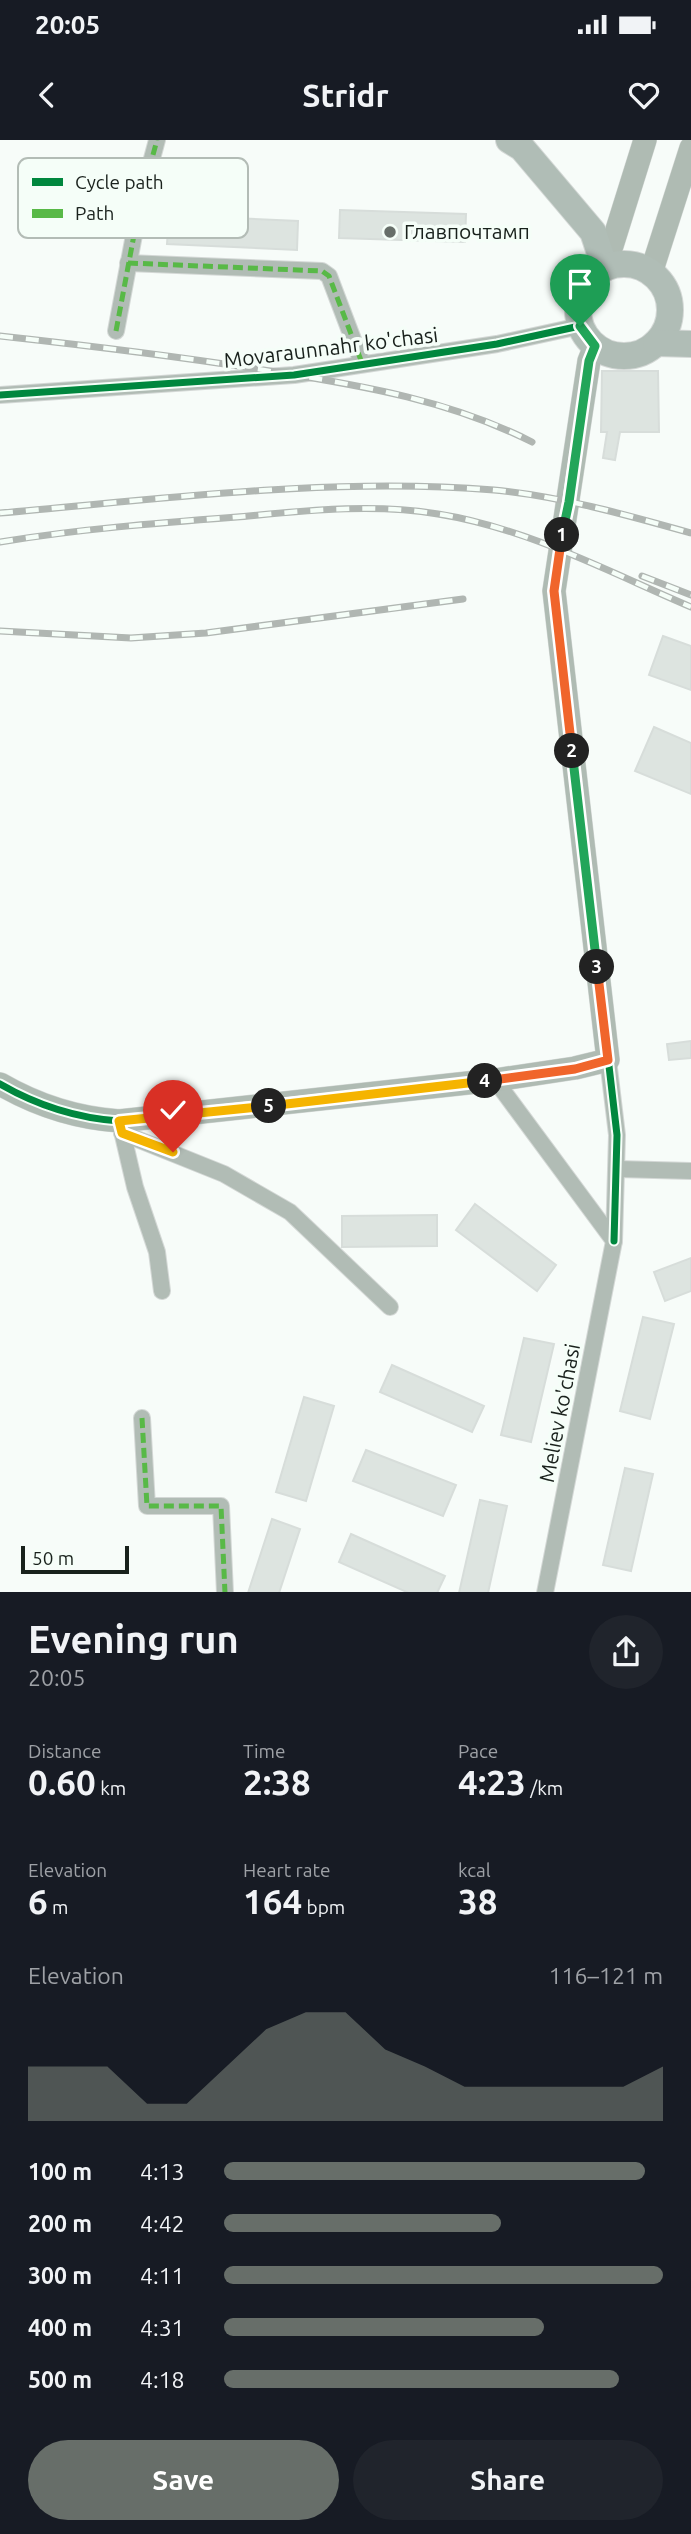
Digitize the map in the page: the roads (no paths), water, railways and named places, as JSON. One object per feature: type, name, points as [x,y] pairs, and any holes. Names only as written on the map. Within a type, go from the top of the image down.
[{"type":"main road","points":[[509,140],[522,148],[593,232],[605,268]]},
{"type":"main road","points":[[656,342],[668,320],[670,290],[629,264],[605,268],[593,275],[581,293],[578,313],[588,336],[606,353],[630,356],[656,342],[691,344]]},
{"type":"street","points":[[153,158],[157,140]]},
{"type":"street","points":[[605,268],[645,140]]},
{"type":"street","points":[[670,290],[691,148]]},
{"type":"street","points":[[116,331],[134,238]]},
{"type":"street","points":[[128,263],[322,271],[329,275],[362,363]]},
{"type":"street","points":[[121,1127],[575,1069],[608,1060],[554,591],[589,361],[588,336]]},
{"type":"street","name":"Movaraunnahr ko'chasi","points":[[0,395],[294,375],[497,344],[588,336]]},
{"type":"street","name":"Meliev ko'chasi","points":[[545,1592],[614,1241],[618,1169],[608,1060]]},
{"type":"street","points":[[495,1080],[614,1241]]},
{"type":"street","points":[[0,1084],[42,1105],[121,1127],[224,1174],[290,1212],[390,1307]]},
{"type":"street","points":[[121,1127],[135,1187],[158,1252],[162,1291]]},
{"type":"street","points":[[618,1169],[691,1171]]},
{"type":"street","points":[[142,1418],[147,1506],[221,1506],[225,1592]]},
{"type":"railway","points":[[0,336],[207,361],[375,389],[470,416],[532,442]]},
{"type":"railway","points":[[0,513],[247,491],[371,486],[432,487],[494,490],[568,501],[691,533]]},
{"type":"railway","points":[[0,542],[119,527],[312,511],[413,511],[471,521],[536,540],[691,607]]},
{"type":"railway","points":[[642,576],[691,595]]},
{"type":"railway","points":[[0,631],[131,638],[206,633],[463,599]]},
{"type":"place","name":"Главпочтамп","points":[[390,232]]}]
